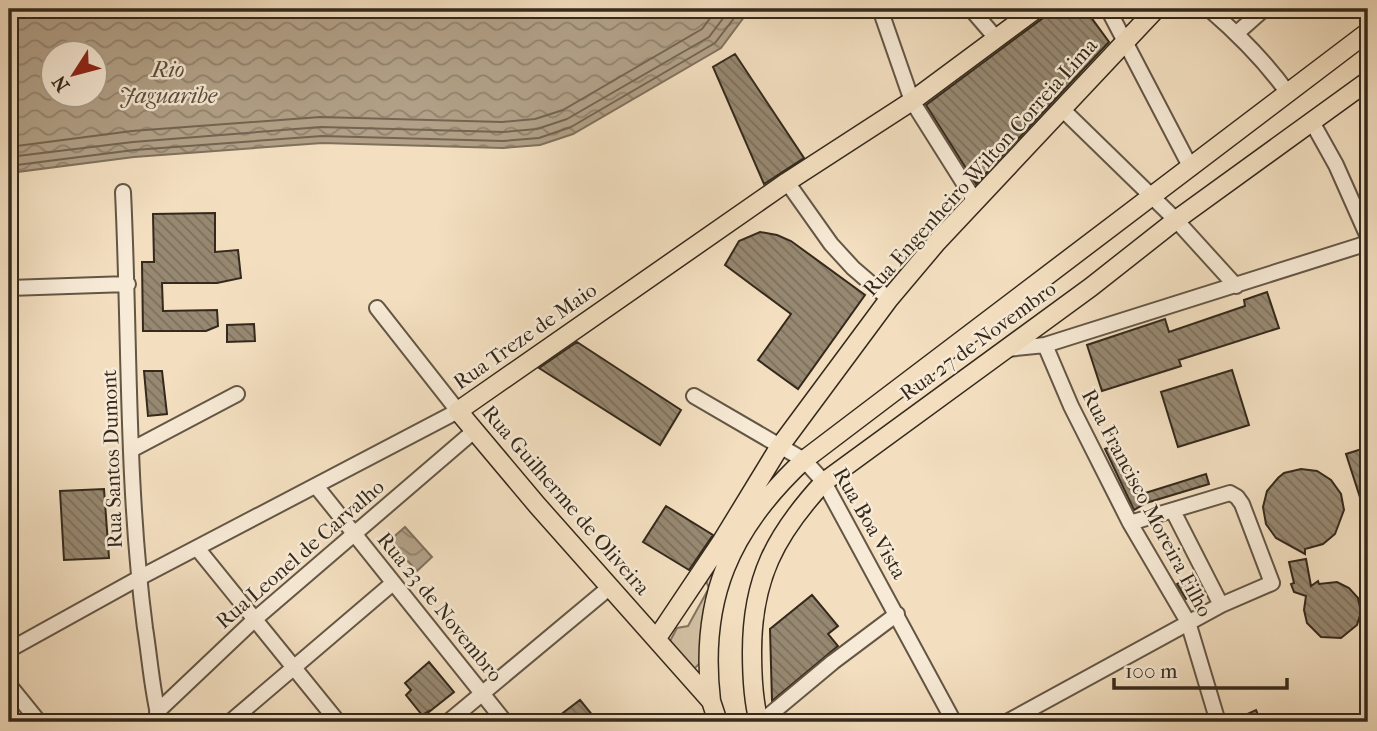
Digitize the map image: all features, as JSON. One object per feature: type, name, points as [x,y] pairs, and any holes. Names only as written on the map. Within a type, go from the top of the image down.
[{"type":"main road","name":"Rua Treze de Maio","points":[[458,411],[788,182],[912,101],[1036,9]]},
{"type":"main road","name":"Rua Engenheiro Wilton Correia Lima","points":[[657,638],[722,541],[779,448],[889,299],[975,201],[1156,9]]},
{"type":"main road","name":"Rua 27 de Novembro","points":[[711,701],[708,640],[727,562],[741,534],[782,481],[804,460],[1368,32]]},
{"type":"main road","name":"Rua 27 de Novembro","points":[[760,722],[755,708],[752,663],[752,618],[758,592],[765,566],[775,547],[792,520],[824,482],[1368,80]]},
{"type":"main road","name":"Rua Guilherme de Oliveira","points":[[458,411],[711,701],[719,722]]},
{"type":"street","points":[[880,9],[912,101],[975,201]]},
{"type":"street","points":[[971,9],[996,38]]},
{"type":"street","points":[[1108,9],[1191,168]]},
{"type":"street","points":[[1209,9],[1237,33],[1288,93]]},
{"type":"street","points":[[1237,33],[1264,9]]},
{"type":"street","points":[[1061,108],[1176,220],[1236,286]]},
{"type":"street","points":[[1312,122],[1336,165],[1368,237]]},
{"type":"street","points":[[788,182],[831,244],[853,268],[889,299]]},
{"type":"street","name":"Rua Santos Dumont","points":[[123,192],[128,284],[131,450],[139,578],[158,717]]},
{"type":"street","points":[[1007,349],[1045,345],[1368,243]]},
{"type":"street","points":[[9,288],[128,284]]},
{"type":"street","name":"Rua Guilherme de Oliveira","points":[[377,308],[458,411]]},
{"type":"street","name":"Rua Francisco Moreira Filho","points":[[1045,345],[1071,406],[1129,523],[1188,622],[1214,721]]},
{"type":"street","points":[[131,450],[237,394]]},
{"type":"street","name":"Rua Boa Vista","points":[[694,396],[779,448],[804,460],[824,482],[954,722]]},
{"type":"street","name":"Rua Treze de Maio","points":[[9,650],[139,578],[458,411]]},
{"type":"street","name":"Rua Leonel de Carvalho","points":[[158,717],[254,620],[474,430]]},
{"type":"street","name":"Rua 23 de Novembro","points":[[316,486],[505,722]]},
{"type":"street","points":[[1007,722],[1188,622],[1272,583],[1242,504],[1230,493],[1129,523]]},
{"type":"street","points":[[1172,511],[1221,605]]},
{"type":"street","points":[[197,548],[338,722]]},
{"type":"street","points":[[230,722],[393,583]]},
{"type":"street","points":[[448,722],[610,587]]},
{"type":"street","points":[[760,722],[897,614]]},
{"type":"street","points":[[9,685],[39,722]]},
{"type":"shaded area","points":[[738,526],[703,630],[700,663],[692,668],[669,643],[677,628],[688,626],[709,588],[706,581]]},
{"type":"water","name":"Rio Jaguaribe","points":[[9,9],[750,9],[721,48],[573,134],[540,145],[503,148],[322,143],[134,157],[9,173]]},
{"type":"water","points":[[405,527],[432,557],[417,571],[389,541]]},
{"type":"building","points":[[1047,9],[1085,9],[1109,42],[976,184],[926,105],[1043,18]]},
{"type":"building","points":[[735,54],[804,158],[764,184],[713,67]]},
{"type":"building","points":[[215,213],[215,252],[238,250],[241,278],[217,283],[162,283],[163,311],[217,310],[218,326],[206,331],[143,331],[142,262],[154,262],[153,214]]},
{"type":"building","points":[[760,232],[791,241],[865,295],[798,389],[758,360],[791,314],[725,265],[739,241]]},
{"type":"building","points":[[1267,292],[1279,328],[1179,360],[1181,366],[1102,391],[1087,345],[1165,319],[1169,332],[1245,306],[1244,300]]},
{"type":"building","points":[[254,324],[255,341],[227,342],[227,325]]},
{"type":"building","points":[[577,342],[681,410],[660,445],[539,368]]},
{"type":"building","points":[[1232,370],[1249,425],[1178,447],[1161,392]]},
{"type":"building","points":[[144,371],[162,371],[167,414],[148,416]]},
{"type":"building","points":[[1118,443],[1142,494],[1206,474],[1209,484],[1146,503],[1134,510],[1105,449]]},
{"type":"building","points":[[1368,447],[1368,516],[1366,516],[1346,454]]},
{"type":"building","points":[[1301,469],[1317,471],[1331,480],[1341,494],[1344,510],[1335,534],[1323,544],[1305,549],[1305,554],[1276,538],[1266,524],[1263,507],[1267,491],[1278,478],[1284,473]]},
{"type":"building","points":[[104,489],[109,558],[64,560],[60,491]]},
{"type":"building","points":[[666,506],[713,535],[689,570],[643,542]]},
{"type":"building","points":[[1306,559],[1311,586],[1318,581],[1319,584],[1337,582],[1349,588],[1358,598],[1361,612],[1357,625],[1341,638],[1321,637],[1307,623],[1304,610],[1306,596],[1294,592],[1289,562]]},
{"type":"building","points":[[1194,574],[1203,590],[1186,599],[1177,584]]},
{"type":"building","points":[[812,595],[838,626],[828,634],[838,646],[772,701],[770,629]]},
{"type":"building","points":[[429,662],[454,692],[422,715],[406,695],[411,690],[405,683]]},
{"type":"building","points":[[580,700],[598,722],[551,722]]},
{"type":"building","points":[[1256,710],[1261,722],[1230,722]]}]
